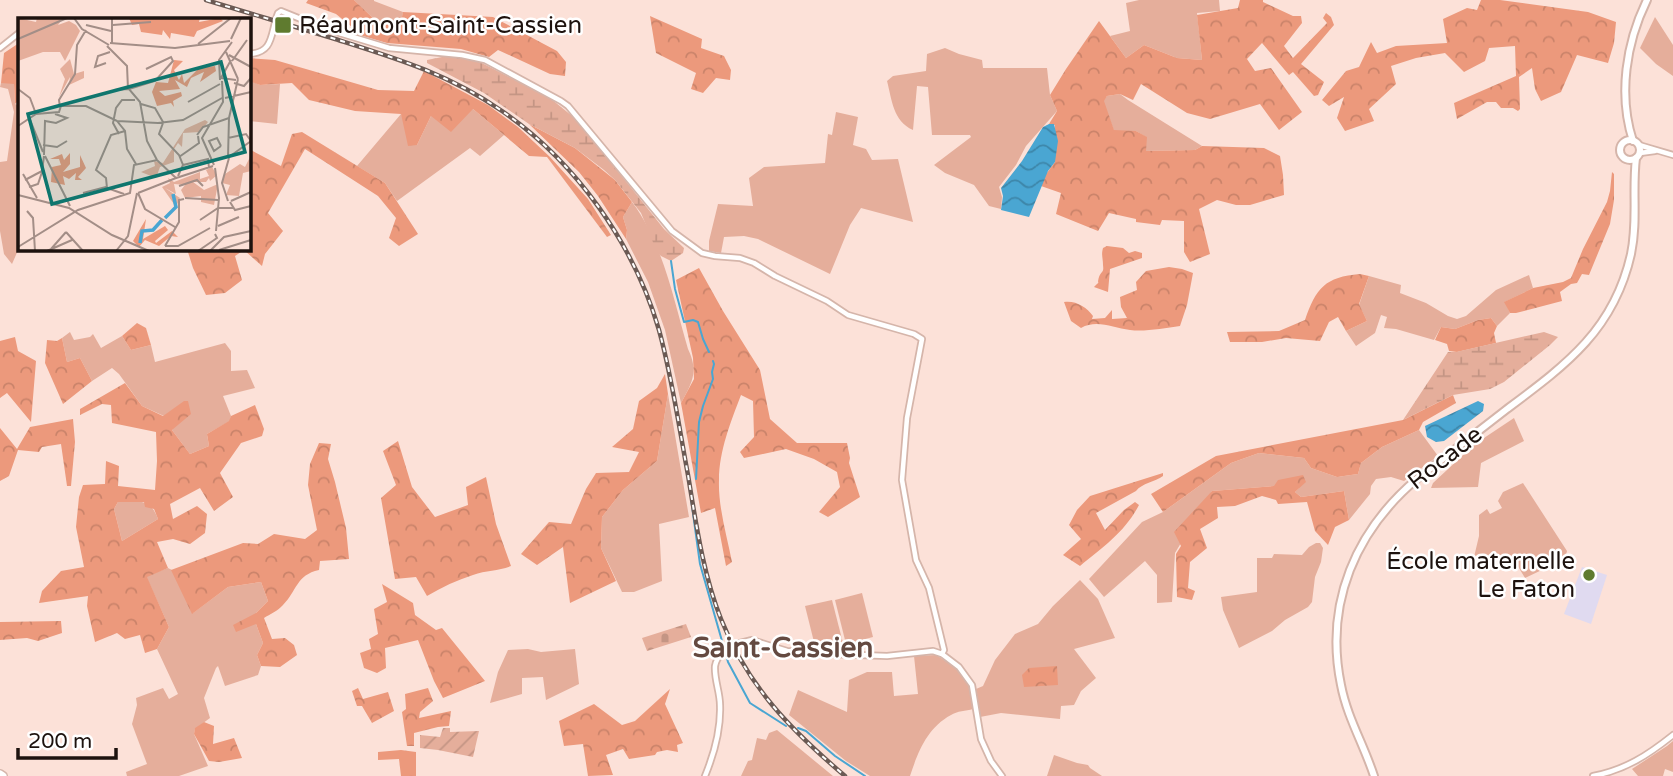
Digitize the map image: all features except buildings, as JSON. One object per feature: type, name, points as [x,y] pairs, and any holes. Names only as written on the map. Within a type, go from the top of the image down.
[{"type":"main road","points":[[1633,142],[1622,145],[1620,151],[1623,157],[1635,157],[1633,142],[1628,125],[1627,66],[1634,31],[1647,0]]},
{"type":"main road","name":"Rocade","points":[[1374,774],[1344,698],[1337,657],[1339,606],[1354,559],[1373,525],[1407,487],[1560,369],[1590,339],[1611,307],[1630,257],[1636,218],[1635,157]]},
{"type":"street","points":[[250,54],[260,53],[267,48],[276,18],[281,11],[323,28],[389,48],[462,55],[485,60],[568,106],[672,232],[692,247],[708,255],[748,260],[827,301],[848,315],[922,338],[907,418],[902,480],[916,560],[929,588],[944,650],[942,654]]},
{"type":"street","points":[[0,48],[18,34]]},
{"type":"street","points":[[1633,142],[1673,155]]},
{"type":"street","points":[[1635,157],[1659,150]]},
{"type":"street","points":[[705,776],[719,726],[720,706],[715,667],[718,657],[740,643],[752,640],[794,652],[887,656],[933,651],[942,654],[959,667],[972,685],[981,739],[991,761],[1002,776]]},
{"type":"street","points":[[1593,776],[1634,763],[1673,735]]},
{"type":"shaded area","points":[[1582,567],[1607,575],[1591,624],[1564,614]]},
{"type":"green space","points":[[308,0],[354,0],[376,21],[400,27],[403,12],[493,17],[557,51],[566,62],[565,76],[550,74],[498,50],[489,57],[461,49],[387,43],[363,36],[336,14],[306,3]]},
{"type":"green space","points":[[354,0],[374,0],[403,12],[401,28],[376,21]]},
{"type":"green space","points":[[1139,0],[1219,0],[1220,11],[1197,13],[1202,60],[1177,58],[1144,45],[1126,58],[1110,36],[1130,31],[1126,3]]},
{"type":"green space","points":[[1240,0],[1263,0],[1293,16],[1301,16],[1302,23],[1284,46],[1293,58],[1327,23],[1323,18],[1326,13],[1334,25],[1301,64],[1324,82],[1318,95],[1314,96],[1293,72],[1289,75],[1262,43],[1247,59],[1255,71],[1271,68],[1302,112],[1279,130],[1260,104],[1210,119],[1187,113],[1141,84],[1133,100],[1120,94],[1107,96],[1104,101],[1114,130],[1136,131],[1147,137],[1146,151],[1195,150],[1202,146],[1264,148],[1280,156],[1284,195],[1250,205],[1217,200],[1199,209],[1210,254],[1190,262],[1184,252],[1184,221],[1162,220],[1160,225],[1136,222],[1136,219],[1109,213],[1098,231],[1056,214],[1061,193],[1041,186],[1055,162],[1055,125],[1049,124],[1057,111],[1050,95],[1099,21],[1126,58],[1144,45],[1177,58],[1202,60],[1197,15],[1238,8]]},
{"type":"green space","points":[[1481,0],[1500,0],[1588,12],[1616,22],[1608,63],[1577,55],[1561,92],[1541,101],[1535,89],[1532,68],[1519,77],[1518,111],[1501,108],[1496,102],[1487,102],[1457,119],[1454,103],[1516,76],[1515,46],[1489,48],[1485,61],[1464,72],[1445,53],[1416,58],[1391,66],[1396,84],[1369,109],[1374,121],[1345,131],[1337,118],[1344,97],[1329,106],[1322,100],[1346,71],[1359,67],[1371,42],[1377,53],[1396,46],[1447,43],[1443,19],[1467,8],[1477,10]]},
{"type":"green space","points":[[650,16],[702,39],[701,48],[724,56],[731,70],[730,80],[716,78],[703,93],[691,89],[696,73],[656,53]]},
{"type":"green space","points":[[1655,17],[1673,45],[1673,76],[1640,48]]},
{"type":"green space","points":[[18,44],[18,101],[15,104],[14,84],[1,83],[4,53]]},
{"type":"green space","points":[[945,48],[982,60],[983,68],[1047,68],[1050,95],[1057,111],[1026,146],[999,187],[1001,209],[989,206],[974,185],[945,173],[934,165],[971,137],[932,135],[928,87],[917,86],[913,130],[901,121],[894,109],[887,81],[893,76],[926,71],[927,54]]},
{"type":"green space","points":[[442,57],[480,62],[550,98],[577,120],[664,229],[684,248],[683,253],[671,261],[661,256],[641,213],[604,170],[575,148],[529,124],[484,93],[427,63],[427,60]]},
{"type":"green space","points":[[250,58],[275,60],[378,90],[414,91],[424,71],[488,105],[518,127],[588,199],[611,235],[607,237],[547,157],[529,156],[473,109],[451,132],[431,116],[417,145],[408,146],[401,114],[355,111],[309,100],[292,83],[260,85],[252,82]]},
{"type":"green space","points":[[250,82],[260,85],[280,84],[277,124],[250,121]]},
{"type":"green space","points":[[1,83],[14,83],[15,104],[18,106],[18,250],[12,264],[4,254],[0,231],[0,162],[7,161],[14,112],[8,89],[0,87]]},
{"type":"green space","points":[[1120,94],[1202,146],[1195,150],[1145,151],[1146,137],[1136,131],[1114,131],[1103,101],[1107,96]]},
{"type":"green space","points":[[473,109],[504,135],[480,156],[470,148],[397,201],[385,183],[357,166],[401,114],[417,145],[431,116]]},
{"type":"green space","points":[[836,112],[858,117],[853,145],[866,149],[872,160],[898,159],[913,222],[861,208],[850,225],[830,274],[758,239],[744,236],[724,237],[721,253],[709,251],[718,204],[753,206],[749,178],[764,167],[825,163],[828,134],[832,135]]},
{"type":"green space","points":[[529,124],[575,148],[615,180],[632,202],[623,217],[627,230],[626,239],[579,172]]},
{"type":"green space","points":[[302,132],[385,183],[418,234],[399,246],[389,238],[396,218],[378,196],[305,149],[268,213],[283,231],[265,254],[262,266],[244,250],[250,250],[250,150],[281,166],[292,134]]},
{"type":"green space","points":[[1612,172],[1614,200],[1610,224],[1589,275],[1582,274],[1577,283],[1560,292],[1562,301],[1510,313],[1504,302],[1533,288],[1571,278],[1607,202]]},
{"type":"green space","points":[[632,202],[660,254],[693,364],[691,383],[681,403],[665,330],[648,282],[626,239],[627,230],[623,217]]},
{"type":"green space","points":[[1107,246],[1123,248],[1129,253],[1142,253],[1142,258],[1110,269],[1108,292],[1094,287],[1103,270],[1102,250]]},
{"type":"green space","points":[[187,250],[244,250],[235,256],[242,280],[225,293],[206,295]]},
{"type":"green space","points":[[1169,267],[1193,273],[1180,326],[1130,330],[1093,324],[1081,328],[1071,321],[1064,302],[1084,307],[1093,316],[1092,319],[1105,318],[1112,310],[1112,319],[1127,318],[1121,307],[1120,297],[1137,290],[1136,282],[1146,271]]},
{"type":"green space","points":[[699,268],[760,370],[770,419],[797,443],[847,443],[849,463],[860,497],[828,517],[819,512],[840,487],[837,472],[814,459],[786,449],[744,458],[740,452],[754,437],[753,401],[741,395],[726,436],[720,469],[720,501],[732,562],[726,566],[715,508],[701,513],[681,403],[694,379],[693,358],[676,280]]},
{"type":"green space","points":[[1360,274],[1369,276],[1359,304],[1367,321],[1346,331],[1338,317],[1329,322],[1320,341],[1286,338],[1262,342],[1230,342],[1227,332],[1279,331],[1305,320],[1313,300],[1324,286],[1338,278]]},
{"type":"green space","points":[[1529,275],[1533,288],[1505,302],[1510,313],[1497,326],[1491,318],[1455,329],[1441,327],[1434,340],[1384,328],[1387,317],[1381,315],[1375,333],[1356,346],[1346,331],[1367,321],[1359,305],[1369,276],[1401,285],[1400,293],[1457,319],[1466,316],[1496,290]]},
{"type":"green space","points":[[1491,318],[1497,326],[1494,333],[1496,343],[1457,352],[1449,351],[1447,344],[1435,340],[1441,327],[1455,329]]},
{"type":"green space","points":[[137,323],[146,328],[151,345],[131,350],[122,336]]},
{"type":"green space","points":[[70,332],[74,340],[93,334],[101,348],[122,336],[131,350],[151,345],[155,362],[225,343],[231,351],[231,371],[247,370],[255,388],[223,396],[231,416],[230,421],[207,434],[209,446],[190,454],[172,430],[184,402],[164,416],[142,406],[112,368],[92,381],[80,358],[67,362],[62,338]]},
{"type":"green space","points":[[1544,332],[1558,337],[1504,382],[1490,389],[1453,395],[1403,420],[1448,352]]},
{"type":"green space","points":[[15,337],[18,351],[36,361],[31,422],[7,393],[0,398],[0,341]]},
{"type":"green space","points":[[62,338],[67,362],[80,358],[92,381],[63,404],[45,363],[47,340],[57,341]]},
{"type":"green space","points":[[665,374],[668,394],[657,461],[623,490],[602,517],[601,548],[616,581],[570,603],[563,547],[537,565],[521,554],[549,522],[571,524],[596,473],[629,472],[639,452],[612,447],[633,429],[639,401],[657,388]]},
{"type":"green space","points":[[125,383],[142,406],[163,416],[188,401],[191,414],[172,430],[190,454],[209,446],[207,434],[229,421],[231,416],[255,405],[264,429],[262,436],[241,443],[220,473],[233,497],[214,511],[200,488],[170,504],[173,519],[197,506],[207,514],[205,533],[190,544],[173,539],[157,542],[168,568],[147,577],[169,627],[157,649],[145,653],[140,635],[125,639],[117,633],[95,642],[87,606],[88,596],[39,603],[42,591],[61,571],[84,567],[76,527],[79,497],[83,485],[105,484],[106,461],[119,466],[118,486],[155,490],[156,432],[112,423],[111,405],[102,404],[80,415],[80,409]],"holes":[[[118,502],[144,502],[145,507],[154,509],[158,519],[122,541],[114,509]]]},
{"type":"green space","points":[[668,394],[689,517],[659,524],[662,581],[634,592],[622,592],[601,548],[602,517],[623,490],[657,461]]},
{"type":"green space","points":[[1453,395],[1456,403],[1423,422],[1419,430],[1382,447],[1361,463],[1358,474],[1337,477],[1311,468],[1304,458],[1259,453],[1231,463],[1163,512],[1151,494],[1216,456],[1403,420]]},
{"type":"green space","points":[[1514,418],[1524,441],[1481,463],[1478,487],[1431,488],[1433,483],[1475,444]]},
{"type":"green space","points":[[73,419],[75,442],[71,486],[67,486],[61,444],[42,447],[39,452],[18,450],[9,476],[0,481],[0,428],[17,449],[30,427]]},
{"type":"green space","points":[[1419,430],[1438,456],[1404,481],[1391,477],[1376,479],[1370,494],[1349,520],[1344,491],[1301,497],[1295,492],[1299,488],[1274,486],[1212,491],[1175,553],[1172,602],[1157,603],[1157,575],[1145,561],[1104,597],[1089,579],[1142,522],[1163,512],[1231,463],[1259,453],[1304,458],[1311,468],[1337,477],[1358,474],[1361,463],[1382,447]]},
{"type":"green space","points":[[398,441],[412,487],[435,517],[468,505],[466,487],[486,477],[496,524],[511,566],[478,573],[427,596],[416,577],[395,579],[381,498],[396,485],[383,451]]},
{"type":"green space","points":[[319,443],[331,444],[328,459],[346,528],[349,559],[320,561],[319,570],[306,576],[281,607],[264,618],[272,639],[285,638],[294,645],[297,655],[280,667],[261,666],[257,655],[263,643],[256,624],[236,632],[233,625],[256,613],[268,601],[261,582],[228,587],[192,614],[171,570],[243,543],[258,544],[274,534],[305,539],[317,530],[308,485],[310,464]]},
{"type":"green space","points":[[1163,473],[1160,478],[1096,513],[1105,530],[1124,510],[1135,502],[1139,505],[1120,531],[1080,566],[1063,555],[1081,539],[1069,525],[1077,510],[1090,496]]},
{"type":"green space","points":[[1303,475],[1306,482],[1295,492],[1301,497],[1344,491],[1349,520],[1335,527],[1328,545],[1315,531],[1307,502],[1278,504],[1276,500],[1262,496],[1235,506],[1217,507],[1218,518],[1200,529],[1207,548],[1190,562],[1188,588],[1195,591],[1192,600],[1177,597],[1176,554],[1181,546],[1174,532],[1212,491],[1274,486],[1278,480]]},
{"type":"green space","points":[[1523,483],[1567,551],[1565,559],[1525,578],[1516,563],[1503,567],[1497,558],[1477,566],[1474,557],[1479,536],[1479,515],[1487,509],[1490,514],[1502,508],[1498,501],[1503,492]]},
{"type":"green space","points":[[118,502],[147,504],[158,519],[122,541],[114,509]]},
{"type":"green space","points":[[1316,543],[1320,543],[1323,548],[1312,602],[1272,631],[1239,648],[1223,610],[1221,597],[1257,592],[1257,558],[1272,558],[1274,554],[1302,555]]},
{"type":"green space","points":[[168,568],[172,570],[193,613],[228,587],[261,582],[268,601],[256,613],[256,624],[263,643],[257,655],[261,666],[258,675],[225,686],[218,666],[216,668],[204,698],[210,718],[195,729],[194,734],[208,766],[179,776],[127,776],[126,772],[147,764],[132,724],[136,698],[163,688],[169,699],[178,694],[157,649],[169,627],[146,576]]},
{"type":"green space","points":[[1080,580],[1098,599],[1115,638],[1074,649],[1096,678],[1081,691],[1074,705],[1061,706],[1060,719],[1001,713],[980,717],[976,689],[983,686],[995,660],[1015,634],[1038,624]]},
{"type":"green space","points":[[382,584],[413,603],[415,615],[436,630],[442,628],[485,681],[443,698],[418,640],[385,648],[386,668],[377,673],[364,668],[360,653],[371,649],[369,639],[378,634],[374,609],[387,602]]},
{"type":"green space","points":[[862,593],[873,637],[846,644],[835,600]]},
{"type":"green space","points":[[832,600],[843,643],[816,650],[805,606]]},
{"type":"green space","points":[[61,621],[62,633],[38,641],[27,638],[0,640],[0,622]]},
{"type":"green space","points":[[686,624],[691,637],[647,651],[642,638]]},
{"type":"green space","points":[[528,649],[541,652],[575,649],[579,684],[546,700],[543,677],[522,678],[522,694],[490,703],[498,672],[508,650]]},
{"type":"green space","points":[[936,655],[954,666],[969,686],[973,709],[953,714],[936,727],[920,750],[910,776],[870,776],[846,761],[789,715],[798,690],[847,712],[849,680],[867,672],[892,672],[894,696],[918,694],[914,656]]},
{"type":"green space","points":[[1057,666],[1058,685],[1024,687],[1022,675],[1029,668]]},
{"type":"green space","points":[[358,688],[363,699],[388,692],[394,711],[372,723],[362,706],[357,706],[352,691]]},
{"type":"green space","points":[[428,688],[433,701],[420,712],[419,718],[451,711],[449,726],[414,733],[414,746],[407,746],[402,712],[406,709],[405,694]]},
{"type":"green space","points":[[670,689],[665,704],[683,743],[677,745],[678,752],[667,750],[629,759],[623,749],[606,755],[613,775],[588,776],[583,744],[564,746],[559,721],[594,704],[622,725],[635,721]]},
{"type":"green space","points":[[204,722],[214,726],[213,744],[234,738],[242,758],[209,761],[194,734],[195,728]]},
{"type":"green space","points":[[443,728],[450,728],[450,732],[479,731],[473,757],[420,748],[420,735],[440,737]]},
{"type":"green space","points":[[777,730],[833,776],[741,776],[748,761],[752,760],[757,738],[766,740],[769,733]]},
{"type":"green space","points":[[1673,741],[1673,772],[1665,769],[1663,776],[1638,776],[1632,769],[1667,746]]},
{"type":"green space","points":[[378,752],[416,752],[416,776],[401,776],[399,759],[378,760]]},
{"type":"green space","points":[[1054,755],[1088,765],[1102,776],[1047,776]]},
{"type":"water","points":[[1054,124],[1058,141],[1055,162],[1048,171],[1029,217],[1001,210],[1001,188],[1043,127]]},
{"type":"water","points":[[1478,401],[1484,404],[1483,411],[1444,441],[1436,442],[1427,437],[1425,426]]},
{"type":"waterway","points":[[671,261],[684,322],[698,322],[709,352]]},
{"type":"waterway","points":[[696,479],[699,422],[713,379],[713,361]]},
{"type":"waterway","points":[[691,499],[700,564],[728,662],[750,703],[786,726]]},
{"type":"waterway","points":[[798,728],[806,731],[835,756],[865,776]]},
{"type":"railway","points":[[206,0],[316,33],[441,76],[502,111],[529,132],[578,180],[618,236],[648,298],[659,330],[672,384],[697,530],[721,619],[744,666],[773,706],[807,742],[845,776]]},
{"type":"place","name":"Réaumont-Saint-Cassien","points":[[283,25]]},
{"type":"place","name":"École maternelle Le Faton","points":[[1589,575]]},
{"type":"district","name":"Saint-Cassien","points":[[783,648]]}]
